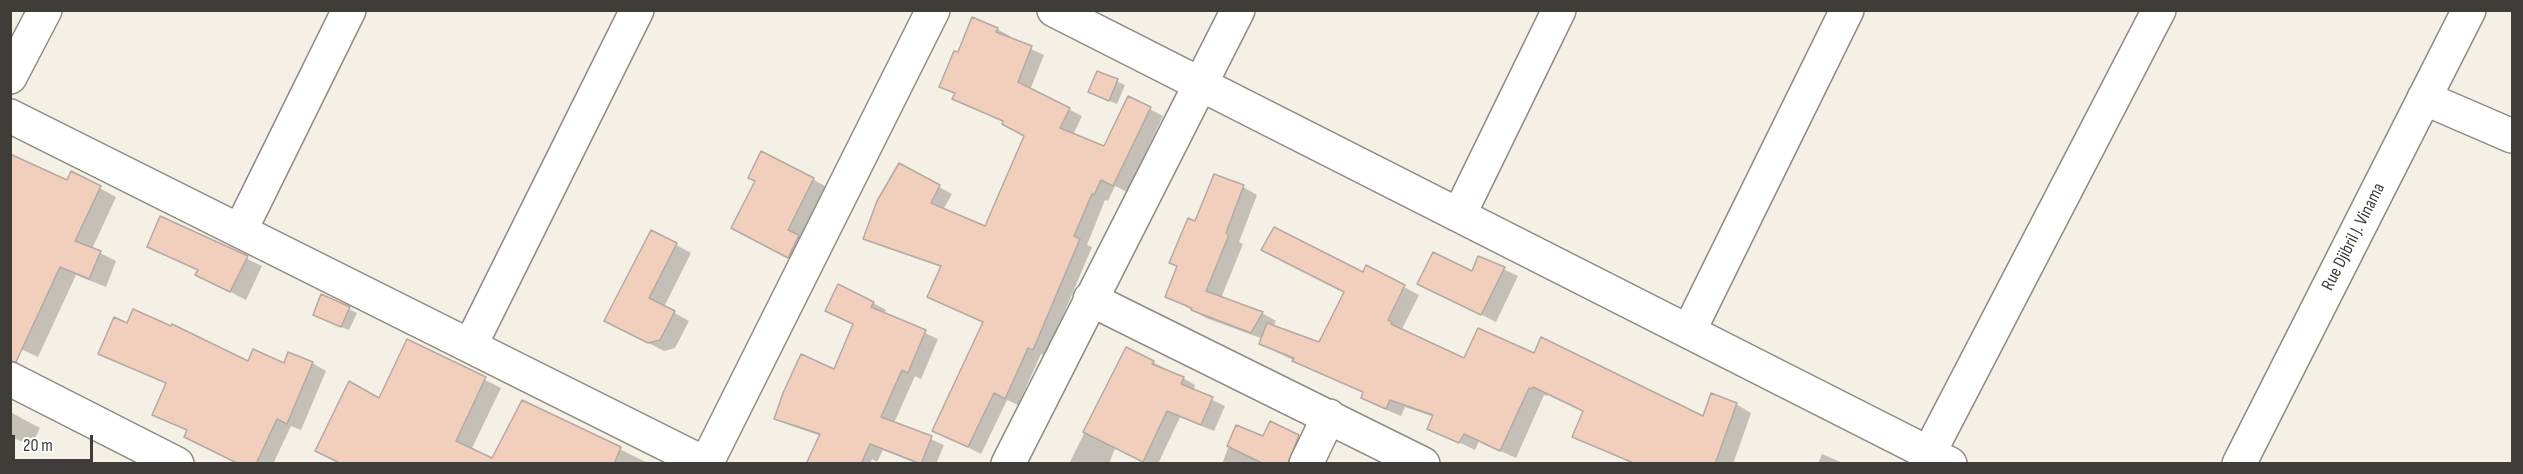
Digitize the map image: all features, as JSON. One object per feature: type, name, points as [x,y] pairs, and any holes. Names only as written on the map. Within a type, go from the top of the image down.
[{"type":"street","points":[[10,77],[45,10]]},
{"type":"street","points":[[240,231],[349,10]]},
{"type":"street","points":[[470,346],[636,10]]},
{"type":"street","points":[[10,117],[706,463],[933,10]]},
{"type":"street","points":[[1054,10],[1939,458],[2159,10]]},
{"type":"street","points":[[1008,464],[1238,10]]},
{"type":"street","points":[[1459,215],[1559,10]]},
{"type":"street","points":[[1689,331],[1847,10]]},
{"type":"street","name":"Rue Djibril J. Vinama","points":[[2240,464],[2469,10]]},
{"type":"street","points":[[2424,98],[2512,136]]},
{"type":"street","points":[[1090,299],[1423,464]]},
{"type":"street","points":[[10,379],[177,464]]},
{"type":"street","points":[[1306,464],[1329,416]]},
{"type":"building","points":[[972,17],[998,28],[996,32],[1032,46],[1018,82],[1070,108],[1060,128],[1104,146],[1128,96],[1151,107],[1113,186],[1101,180],[1094,195],[1092,194],[1074,236],[1080,239],[1033,350],[1028,348],[1005,399],[994,393],[968,447],[932,431],[983,322],[927,297],[941,266],[863,239],[877,201],[899,163],[940,185],[931,203],[985,226],[1024,136],[1002,124],[1003,121],[952,99],[955,93],[939,87],[954,51],[958,52]]},
{"type":"building","points":[[1097,71],[1118,79],[1109,101],[1088,92]]},
{"type":"building","points":[[761,151],[814,178],[788,230],[799,235],[788,258],[731,228],[755,181],[748,178]]},
{"type":"building","points":[[10,154],[67,180],[71,171],[101,186],[75,241],[101,251],[89,279],[60,267],[16,362],[10,361]]},
{"type":"building","points":[[1214,174],[1244,185],[1226,233],[1229,235],[1206,291],[1263,312],[1251,333],[1191,310],[1192,308],[1165,297],[1177,266],[1169,263],[1188,218],[1195,221]]},
{"type":"building","points":[[160,216],[248,256],[230,292],[195,275],[198,270],[147,247]]},
{"type":"building","points":[[1274,227],[1363,272],[1366,265],[1405,285],[1388,320],[1392,322],[1391,324],[1464,358],[1478,328],[1534,353],[1541,337],[1703,416],[1711,393],[1737,403],[1715,464],[1636,464],[1572,437],[1583,411],[1533,387],[1529,388],[1500,451],[1464,434],[1459,443],[1427,429],[1433,415],[1390,400],[1386,409],[1361,398],[1363,392],[1292,361],[1294,358],[1259,344],[1267,323],[1319,342],[1344,292],[1261,250]]},
{"type":"building","points":[[651,230],[677,243],[649,298],[675,311],[660,340],[648,343],[604,321]]},
{"type":"building","points":[[1433,252],[1472,271],[1478,256],[1505,267],[1481,315],[1417,284]]},
{"type":"building","points":[[838,284],[874,302],[871,307],[926,330],[908,373],[902,370],[881,417],[932,436],[921,464],[870,444],[861,464],[806,464],[820,434],[774,419],[801,354],[834,369],[853,324],[825,311]]},
{"type":"building","points":[[321,294],[350,307],[341,327],[313,315]]},
{"type":"building","points":[[133,309],[171,326],[172,324],[248,361],[253,349],[284,363],[288,352],[313,362],[287,424],[277,419],[256,464],[239,464],[184,437],[187,430],[152,415],[166,383],[98,354],[114,317],[127,323]]},
{"type":"building","points":[[407,339],[486,377],[456,441],[492,458],[522,400],[621,447],[614,464],[342,464],[315,451],[349,381],[379,398]]},
{"type":"building","points":[[1126,347],[1154,361],[1152,364],[1184,377],[1181,384],[1213,397],[1201,425],[1167,411],[1143,462],[1083,432]]},
{"type":"building","points":[[1270,421],[1299,435],[1288,464],[1264,464],[1227,446],[1236,425],[1263,436]]}]
